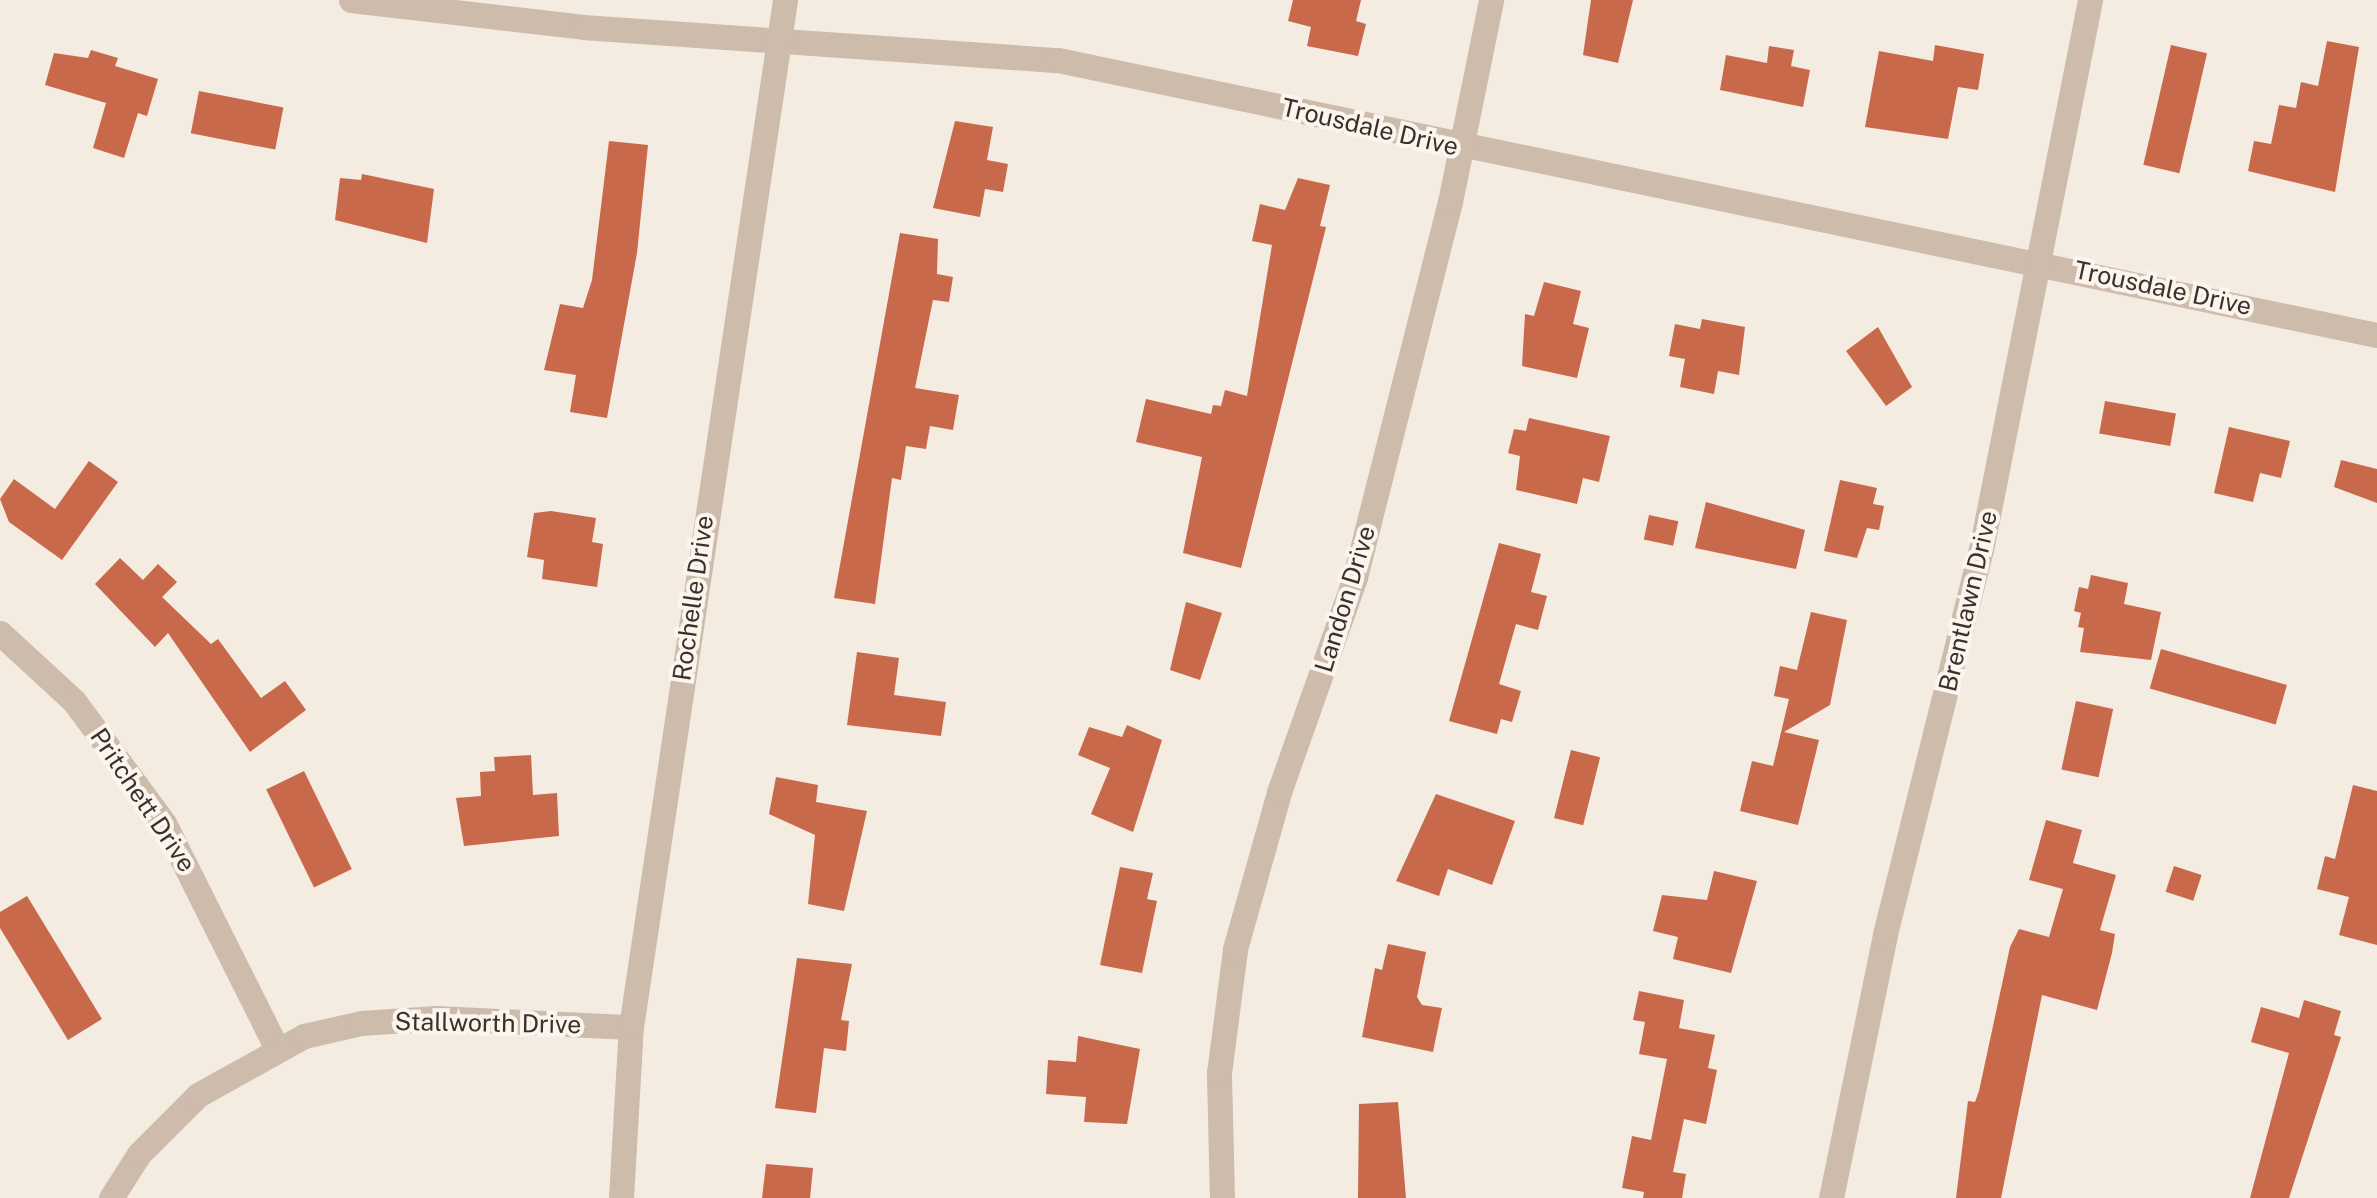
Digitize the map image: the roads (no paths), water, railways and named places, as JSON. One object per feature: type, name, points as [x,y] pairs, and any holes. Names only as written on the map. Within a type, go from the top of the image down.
[{"type":"street","name":"Trousdale Drive","points":[[351,0],[583,27],[779,37],[1058,60],[1461,148],[2038,262],[2377,335]]},
{"type":"street","name":"Rochelle Drive","points":[[621,1198],[631,1027],[785,0]]},
{"type":"street","name":"Landon Drive","points":[[1222,1198],[1219,1073],[1236,949],[1279,792],[1355,577],[1461,148],[1491,0]]},
{"type":"street","name":"Brentlawn Drive","points":[[1831,1198],[1884,934],[1981,550],[2090,0]]},
{"type":"street","name":"Pritchett Drive","points":[[0,633],[74,700],[164,823],[276,1047]]},
{"type":"street","name":"Stallworth Drive","points":[[110,1198],[178,1113],[276,1047],[360,1023],[437,1018],[631,1027]]}]
